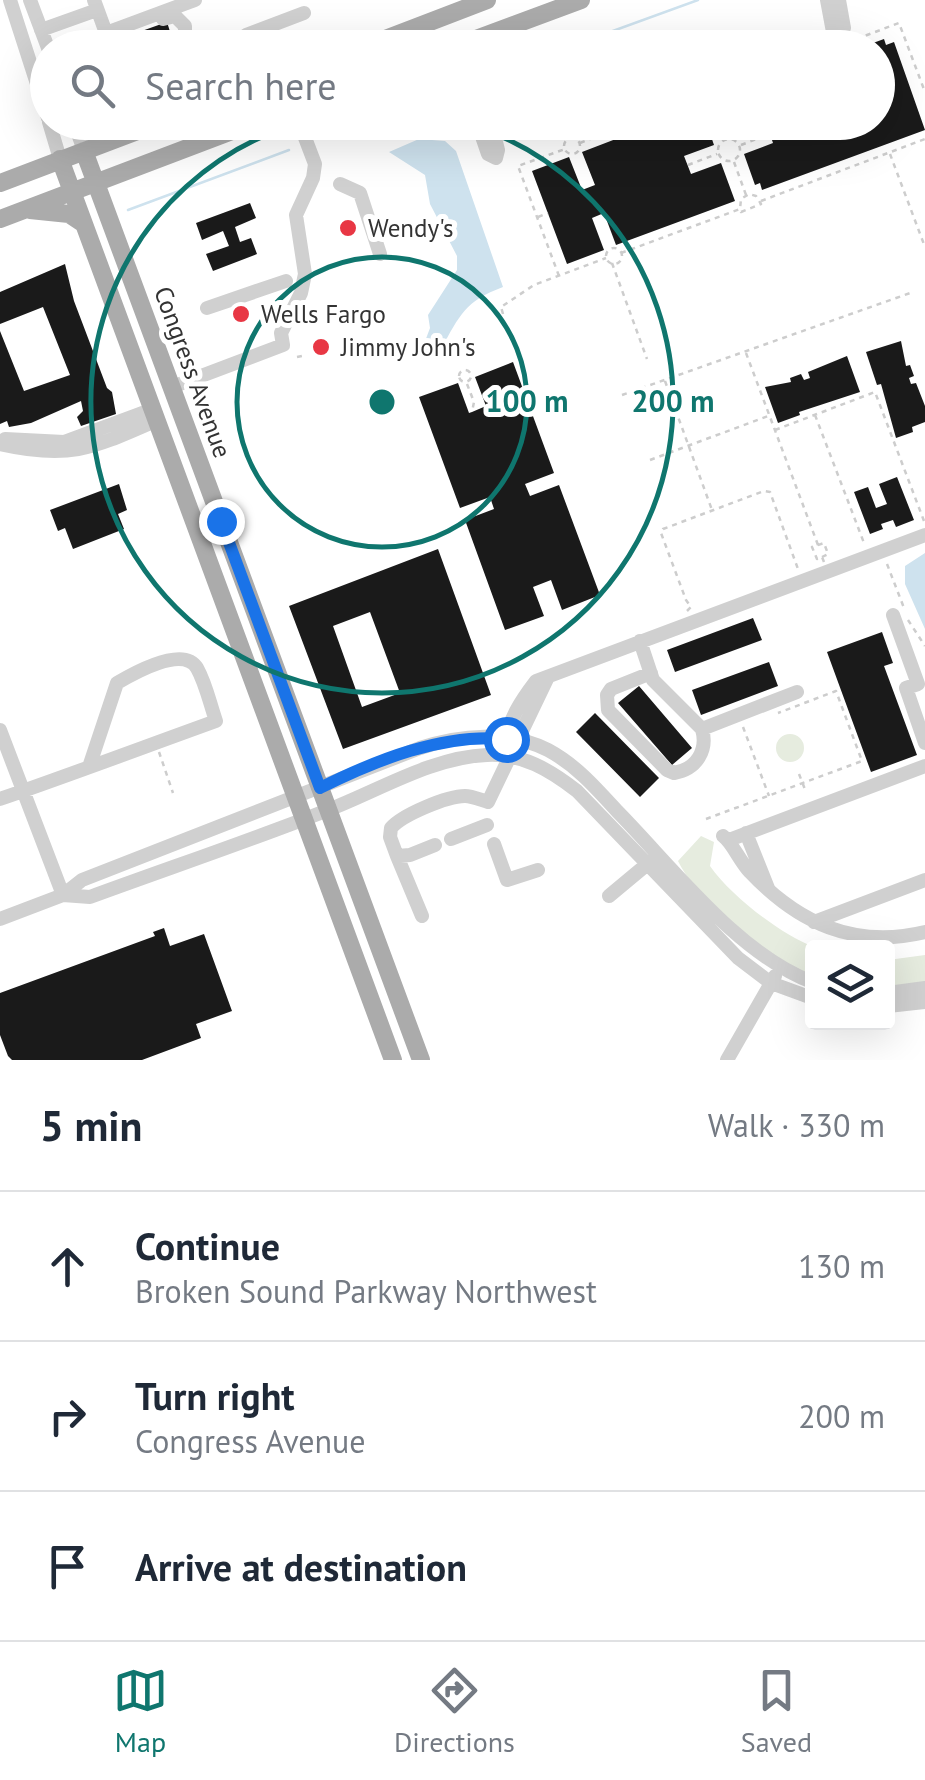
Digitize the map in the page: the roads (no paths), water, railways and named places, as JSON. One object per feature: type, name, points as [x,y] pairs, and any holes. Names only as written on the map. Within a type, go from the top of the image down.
[{"type":"main road","points":[[409,30],[487,0]]},
{"type":"main road","points":[[503,30],[580,0]]},
{"type":"main road","points":[[0,183],[112,140]]},
{"type":"main road","points":[[0,219],[208,140]]},
{"type":"main road","name":"Congress Avenue","points":[[84,150],[421,1060]]},
{"type":"main road","name":"Congress Avenue","points":[[60,159],[393,1060]]},
{"type":"main road","points":[[24,210],[69,214],[84,224]]},
{"type":"street","points":[[10,0],[30,63]]},
{"type":"street","points":[[30,0],[41,30],[96,5],[111,30]]},
{"type":"street","points":[[827,0],[839,30],[839,0]]},
{"type":"street","points":[[115,30],[194,1]]},
{"type":"street","points":[[259,30],[304,13]]},
{"type":"street","points":[[130,30],[175,16],[184,22],[186,30]]},
{"type":"street","points":[[54,140],[60,159]]},
{"type":"street","points":[[80,140],[84,150]]},
{"type":"street","points":[[172,387],[283,345],[281,332],[301,292],[305,274],[296,215],[313,178],[315,164],[306,140]]},
{"type":"street","points":[[483,140],[488,154],[496,158],[496,140]]},
{"type":"street","points":[[340,184],[360,193],[380,254]]},
{"type":"street","points":[[207,308],[286,280]]},
{"type":"street","points":[[0,442],[64,442],[155,414]]},
{"type":"street","points":[[422,916],[397,856],[391,828],[397,821],[452,798],[466,796],[488,802],[510,756],[521,700],[536,680],[925,535]]},
{"type":"street","points":[[893,615],[918,684],[906,688],[925,742]]},
{"type":"street","points":[[640,641],[651,673],[653,680],[702,729],[705,740],[703,753],[689,767],[674,773],[666,770],[608,710],[611,690],[651,673]]},
{"type":"street","points":[[0,800],[216,721],[190,660],[176,659],[117,682],[89,767]]},
{"type":"street","points":[[702,729],[798,692]]},
{"type":"street","points":[[0,730],[62,895]]},
{"type":"street","points":[[0,919],[62,895],[82,880],[437,743],[478,737],[512,740],[546,749],[575,768],[713,934],[771,983],[805,995]]},
{"type":"street","points":[[925,752],[923,767],[726,838],[738,860],[771,895],[814,922],[866,937],[903,937],[925,932]]},
{"type":"street","points":[[62,895],[90,897],[444,763],[480,755],[510,756],[549,770],[577,791],[746,942],[805,979]]},
{"type":"street","points":[[451,839],[487,826]]},
{"type":"street","points":[[746,833],[771,895]]},
{"type":"street","points":[[494,844],[507,880],[538,870]]},
{"type":"street","points":[[397,856],[435,845]]},
{"type":"street","points":[[609,896],[654,859]]},
{"type":"street","points":[[814,922],[925,880]]},
{"type":"street","points":[[727,1060],[781,967]]},
{"type":"street","points":[[895,992],[925,988]]},
{"type":"street","points":[[895,1005],[925,1002]]},
{"type":"water","points":[[417,140],[445,141],[456,151],[503,287],[465,310],[441,349],[421,352],[430,328],[428,315],[457,270],[457,256],[430,204],[425,175],[389,152]]},
{"type":"water","points":[[925,553],[925,629],[905,584],[905,566]]},
{"type":"waterway","points":[[616,30],[698,0]]},
{"type":"waterway","points":[[128,210],[289,150]]},
{"type":"place","name":"Wendy's","points":[[348,228]]},
{"type":"place","name":"Wells Fargo","points":[[241,314]]},
{"type":"place","name":"Jimmy John's","points":[[321,347]]}]
